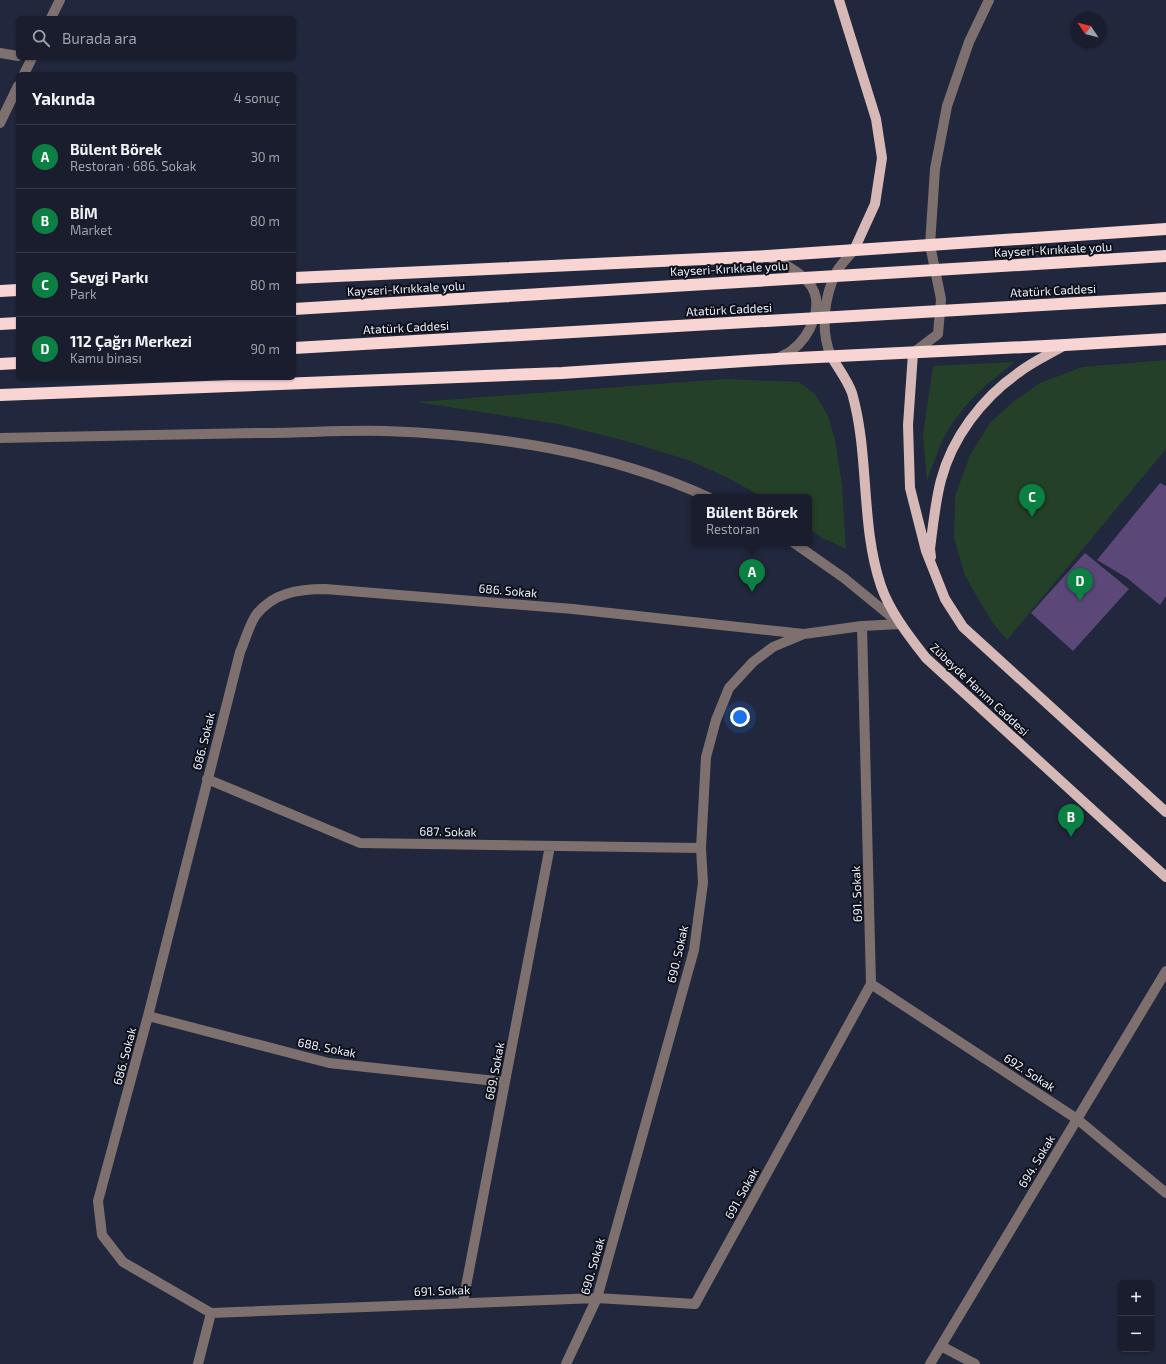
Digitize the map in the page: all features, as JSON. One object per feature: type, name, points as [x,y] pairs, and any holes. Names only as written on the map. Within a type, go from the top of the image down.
[{"type":"highway","points":[[296,278],[767,256],[1166,229]]},
{"type":"highway","name":"Kayseri-Kırıkkale yolu","points":[[296,309],[1166,256]]},
{"type":"highway","points":[[0,291],[16,290]]},
{"type":"highway","name":"Atatürk Caddesi","points":[[296,348],[1166,298]]},
{"type":"highway","points":[[0,324],[16,323]]},
{"type":"highway","points":[[0,395],[562,373],[777,358],[913,353],[1166,339]]},
{"type":"highway","points":[[0,364],[16,363]]},
{"type":"main road","points":[[838,0],[876,119],[882,158],[875,204],[854,250]]},
{"type":"main road","points":[[934,572],[930,549],[942,479],[954,448],[968,423],[990,397],[1018,373],[1065,345]]},
{"type":"main road","points":[[913,353],[908,425],[910,488],[926,551],[944,599],[963,627],[1166,812]]},
{"type":"main road","name":"Zübeyde Hanım Caddesi","points":[[831,356],[851,392],[859,423],[873,554],[881,586],[901,624],[926,658],[1166,877]]},
{"type":"street","points":[[53,16],[60,0]]},
{"type":"street","points":[[913,353],[938,334],[941,298],[930,245],[935,169],[947,106],[969,42],[988,0]]},
{"type":"street","points":[[0,53],[16,56]]},
{"type":"street","points":[[25,72],[31,60]]},
{"type":"street","points":[[0,123],[16,90]]},
{"type":"street","points":[[831,356],[826,345],[826,300],[837,271],[854,250]]},
{"type":"street","points":[[767,256],[799,274],[813,289],[816,297],[814,318],[804,337],[790,352],[777,358]]},
{"type":"street","points":[[0,438],[383,431],[460,435],[548,447],[613,462],[675,482],[701,494]]},
{"type":"street","points":[[798,546],[844,578],[901,624]]},
{"type":"street","name":"686. Sokak","points":[[211,1313],[123,1262],[102,1235],[98,1201],[148,1016],[240,652],[256,616],[276,597],[302,589],[325,589],[565,608],[804,634]]},
{"type":"street","name":"690. Sokak","points":[[566,1364],[597,1298],[694,950],[703,882],[701,848],[706,757],[716,720],[729,688],[753,662],[773,647],[804,634],[862,626],[901,624]]},
{"type":"street","name":"691. Sokak","points":[[211,1313],[463,1302],[597,1298],[695,1304],[871,984],[862,626]]},
{"type":"street","name":"687. Sokak","points":[[207,779],[360,843],[701,848]]},
{"type":"street","name":"689. Sokak","points":[[463,1302],[550,846]]},
{"type":"street","name":"694. Sokak","points":[[930,1364],[1166,971]]},
{"type":"street","name":"692. Sokak","points":[[871,984],[1077,1119],[1166,1192]]},
{"type":"street","name":"688. Sokak","points":[[148,1016],[330,1063],[505,1082]]},
{"type":"street","points":[[198,1364],[211,1313]]},
{"type":"street","points":[[941,1346],[975,1364]]},
{"type":"green space","points":[[1166,360],[1166,449],[1007,640],[992,622],[965,576],[954,538],[955,496],[970,455],[990,423],[1014,401],[1040,383],[1082,367]]},
{"type":"green space","points":[[1015,362],[983,388],[955,420],[941,444],[927,481],[923,435],[933,366]]},
{"type":"green space","points":[[724,379],[799,382],[815,394],[828,416],[835,440],[842,485],[846,549],[822,538],[812,530],[812,494],[757,494],[730,479],[691,461],[626,441],[558,424],[417,402]]},
{"type":"building","points":[[1160,483],[1166,486],[1166,596],[1160,605],[1127,578],[1097,560]]},
{"type":"building","points":[[1085,553],[1129,589],[1073,651],[1031,613]]},
{"type":"place","name":"Sevgi Parkı","points":[[1032,517]]},
{"type":"place","name":"Bülent Börek","points":[[752,592]]},
{"type":"place","name":"112 Çağrı Merkezi","points":[[1080,601]]},
{"type":"place","name":"BİM","points":[[1071,837]]}]
